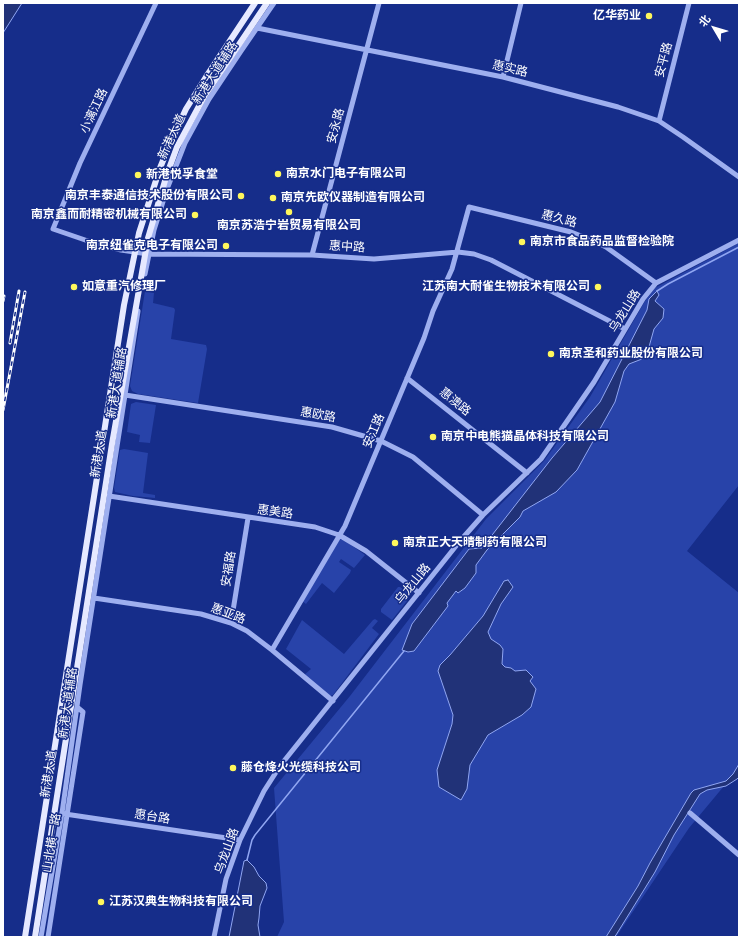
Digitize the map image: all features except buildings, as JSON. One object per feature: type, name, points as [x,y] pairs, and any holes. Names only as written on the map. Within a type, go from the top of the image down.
[{"type":"main road","name":"新港大道","points":[[26,937],[124,305],[139,233],[160,168],[186,109],[255,3]]},
{"type":"main road","name":"新港大道","points":[[34,937],[112,444],[155,210],[178,147],[205,95],[267,3]]},
{"type":"street","name":"小漓江路","points":[[53,229],[80,163],[156,3]]},
{"type":"street","name":"新港大道辅路","points":[[77,707],[147,254],[167,189],[186,143],[209,99],[274,3]]},
{"type":"street","name":"安永路","points":[[312,255],[379,3]]},
{"type":"street","points":[[503,77],[521,3]]},
{"type":"street","name":"安平路","points":[[658,121],[690,3]]},
{"type":"street","name":"惠实路","points":[[257,28],[503,77],[590,98],[658,121],[739,177]]},
{"type":"street","name":"安江路","points":[[272,650],[345,526],[407,378],[433,311],[452,269],[458,252],[469,207]]},
{"type":"street","name":"惠久路","points":[[469,207],[571,232],[594,241],[606,247],[656,283]]},
{"type":"street","name":"惠中路","points":[[53,229],[91,242],[121,250],[147,254],[312,255],[374,259],[458,252],[474,254],[491,260],[625,329]]},
{"type":"street","name":"乌龙山路","points":[[214,937],[226,879],[240,840],[264,791],[280,766],[460,541],[483,515],[541,458],[589,388],[643,299],[656,283],[739,240]]},
{"type":"street","name":"惠澳路","points":[[407,378],[527,473]]},
{"type":"street","name":"惠欧路","points":[[125,394],[332,427],[381,441],[413,458],[483,515]]},
{"type":"street","name":"惠美路","points":[[109,496],[315,527],[340,535],[366,551],[419,593]]},
{"type":"street","name":"安福路","points":[[231,623],[248,518]]},
{"type":"street","name":"惠亚路","points":[[94,598],[201,614],[231,623],[247,632],[272,650],[333,701]]},
{"type":"street","name":"山北横一路","points":[[48,937],[65,814],[83,712],[77,707]]},
{"type":"street","points":[[690,813],[739,855]]},
{"type":"street","points":[[41,937],[65,814]]},
{"type":"street","name":"惠台路","points":[[65,814],[240,840]]},
{"type":"shaded area","points":[[739,243],[739,485],[687,551],[739,593],[739,768],[689,828],[616,937],[277,937],[284,922],[274,788],[350,696],[486,519],[544,461],[590,397],[645,301],[655,288]]},
{"type":"shaded area","points":[[145,291],[154,293],[153,303],[174,308],[171,339],[206,345],[207,349],[198,403],[138,394],[132,391],[130,386]]},
{"type":"shaded area","points":[[136,402],[156,405],[150,443],[139,442],[140,435],[127,432],[131,404]]},
{"type":"shaded area","points":[[124,449],[148,453],[143,493],[155,495],[155,498],[133,496],[115,492],[114,488],[120,450]]},
{"type":"shaded area","points":[[340,539],[347,542],[365,555],[354,568],[341,559],[339,562],[351,570],[350,573],[334,593],[322,583],[306,604],[302,601]]},
{"type":"shaded area","points":[[398,587],[407,592],[408,597],[407,601],[392,620],[381,612],[381,609]]},
{"type":"shaded area","points":[[375,619],[378,621],[372,628],[379,634],[333,695],[330,696],[304,675],[311,669],[286,649],[302,620],[344,654]]},
{"type":"water","points":[[3,3],[22,3],[3,33]]},
{"type":"water","points":[[657,291],[659,295],[655,301],[664,309],[663,318],[654,329],[647,354],[642,359],[629,364],[624,371],[615,402],[577,470],[556,492],[523,511],[520,517],[487,550],[476,565],[476,573],[465,588],[458,593],[456,591],[447,603],[448,606],[414,651],[408,652],[402,650],[412,624],[469,549],[482,548],[552,458],[600,402],[647,310],[649,299]]},
{"type":"water","points":[[508,580],[513,587],[501,604],[488,632],[491,639],[503,649],[502,664],[505,667],[511,668],[515,671],[526,670],[533,677],[530,681],[536,689],[531,707],[522,715],[488,735],[470,765],[467,789],[461,800],[439,787],[437,770],[452,724],[453,715],[438,671],[440,665],[483,616],[504,581]]},
{"type":"water","points":[[739,764],[739,777],[737,779],[726,786],[707,790],[700,794],[674,835],[655,872],[616,935],[614,937],[606,937],[638,886],[691,793],[694,790],[726,781],[733,774]]},
{"type":"water","points":[[247,860],[266,883],[267,888],[260,906],[258,925],[260,937],[229,937],[244,861]]},
{"type":"waterway","points":[[657,291],[739,247]]},
{"type":"waterway","points":[[247,860],[252,840],[255,835],[404,651]]},
{"type":"railway","points":[[10,343],[19,291]]},
{"type":"railway","points":[[3,410],[25,292]]},
{"type":"railway","points":[[3,301],[4,296]]},
{"type":"place","name":"亿华药业","points":[[649,16]]},
{"type":"place","name":"南京水门电子有限公司","points":[[278,174]]},
{"type":"place","name":"新港悦孚食堂","points":[[138,175]]},
{"type":"place","name":"南京丰泰通信技术股份有限公司","points":[[241,196]]},
{"type":"place","name":"南京先欧仪器制造有限公司","points":[[273,198]]},
{"type":"place","name":"南京苏浩宁岩贸易有限公司","points":[[289,212]]},
{"type":"place","name":"南京鑫而耐精密机械有限公司","points":[[195,215]]},
{"type":"place","name":"南京市食品药品监督检验院","points":[[522,242]]},
{"type":"place","name":"南京纽雀克电子有限公司","points":[[226,246]]},
{"type":"place","name":"如意重汽修理厂","points":[[74,287]]},
{"type":"place","name":"江苏南大耐雀生物技术有限公司","points":[[598,287]]},
{"type":"place","name":"南京圣和药业股份有限公司","points":[[551,354]]},
{"type":"place","name":"南京中电熊猫晶体科技有限公司","points":[[433,437]]},
{"type":"place","name":"南京正大天晴制药有限公司","points":[[395,543]]},
{"type":"place","name":"藤仓烽火光缆科技公司","points":[[233,768]]},
{"type":"place","name":"江苏汉典生物科技有限公司","points":[[101,902]]}]
